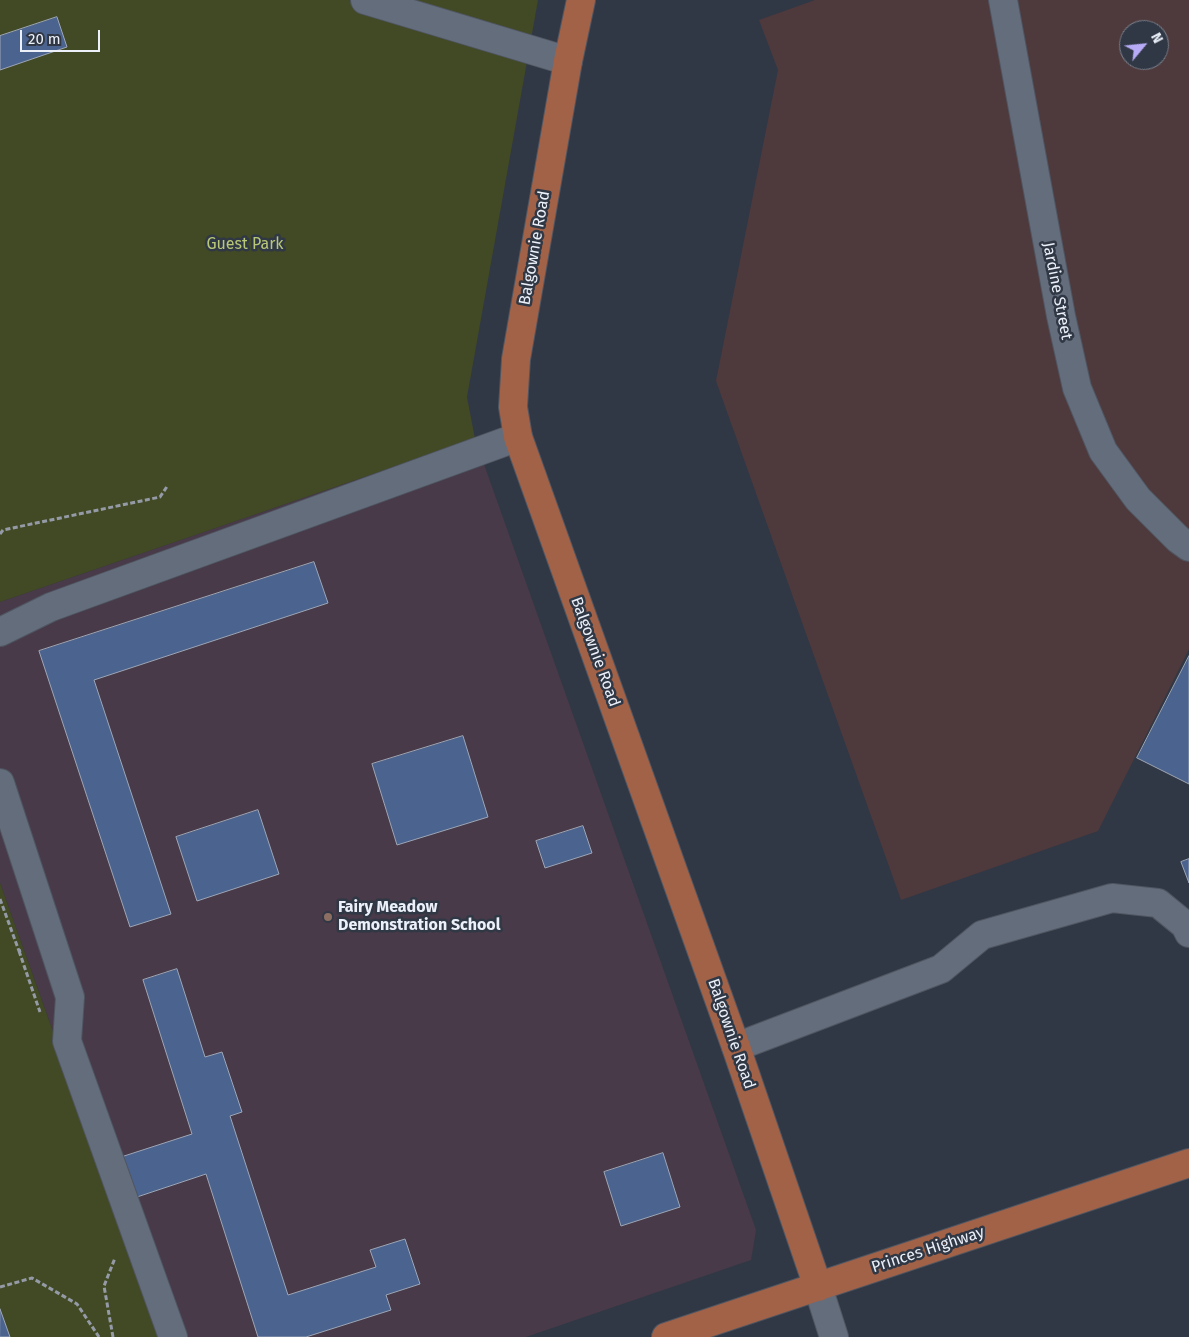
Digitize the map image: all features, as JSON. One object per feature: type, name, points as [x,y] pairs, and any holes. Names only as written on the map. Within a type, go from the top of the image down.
[{"type":"main road","name":"Balgownie Road","points":[[581,0],[568,61],[516,358],[513,407],[518,437],[736,1047],[818,1286]]},
{"type":"main road","name":"Princes Highway","points":[[666,1337],[1189,1163]]},
{"type":"street","points":[[365,0],[568,61]]},
{"type":"street","name":"Jardine Street","points":[[1003,0],[1061,316],[1077,388],[1103,451],[1138,499],[1178,539],[1189,547]]},
{"type":"street","points":[[0,632],[51,607],[518,437]]},
{"type":"street","points":[[0,783],[70,997],[67,1040],[173,1337]]},
{"type":"street","points":[[736,1047],[941,969],[982,935],[1112,898],[1158,903],[1185,926],[1189,933]]},
{"type":"street","points":[[818,1286],[834,1337]]},
{"type":"path","points":[[1,532],[160,497],[168,485]]},
{"type":"path","points":[[0,899],[19,951],[24,950]]},
{"type":"path","points":[[0,1287],[32,1278],[77,1304],[99,1337]]},
{"type":"shaded area","points":[[815,0],[1189,0],[1189,649],[1098,831],[901,900],[716,381],[778,70],[759,20]]},
{"type":"shaded area","name":"Fairy Meadow Demonstration School","points":[[475,439],[756,1230],[751,1260],[526,1337],[162,1337],[0,883],[0,602]]},
{"type":"green space","name":"Guest Park","points":[[0,0],[538,0],[467,397],[475,439],[0,602]]},
{"type":"green space","points":[[0,883],[162,1337],[0,1337]]},
{"type":"building","points":[[57,17],[67,47],[0,70],[0,36]]},
{"type":"building","points":[[314,562],[328,603],[94,680],[171,914],[130,927],[39,651]]},
{"type":"building","points":[[1189,656],[1189,784],[1137,758]]},
{"type":"building","points":[[463,736],[488,817],[397,845],[372,764]]},
{"type":"building","points":[[258,810],[279,874],[197,901],[176,837]]},
{"type":"building","points":[[583,826],[592,853],[545,868],[536,841]]},
{"type":"building","points":[[1189,859],[1189,883],[1181,862]]},
{"type":"building","points":[[177,969],[205,1057],[222,1052],[242,1112],[230,1116],[288,1295],[376,1267],[370,1250],[405,1239],[420,1284],[386,1295],[391,1310],[306,1337],[258,1337],[206,1174],[134,1198],[121,1157],[192,1134],[143,980]]},
{"type":"building","points":[[663,1153],[680,1207],[621,1226],[604,1172]]},
{"type":"building","points":[[0,1309],[10,1337],[0,1337]]},
{"type":"place","name":"Fairy Meadow Demonstration School","points":[[328,917]]}]
